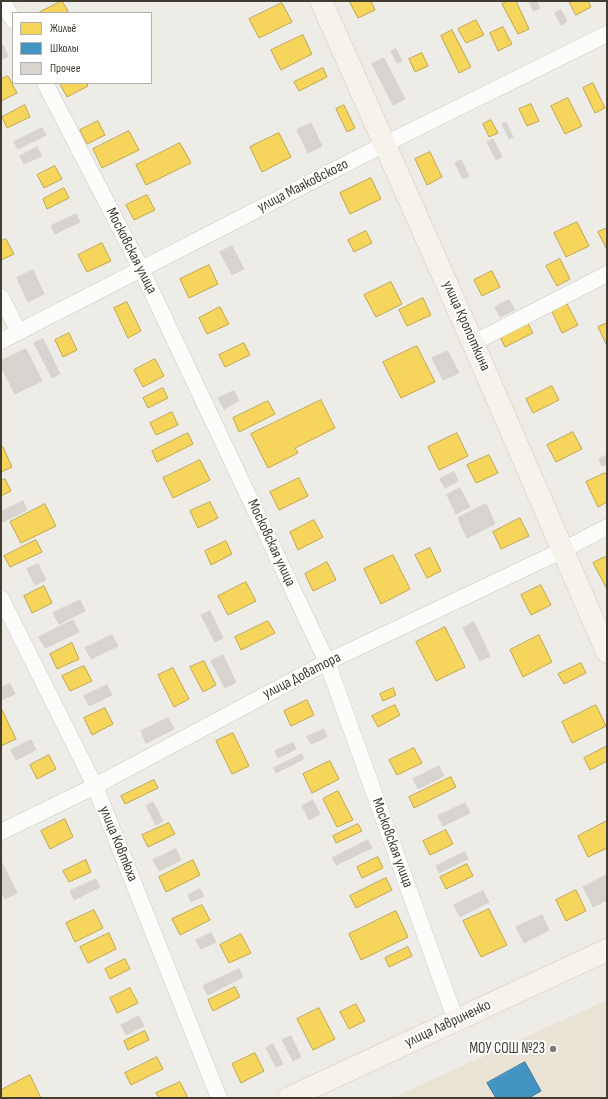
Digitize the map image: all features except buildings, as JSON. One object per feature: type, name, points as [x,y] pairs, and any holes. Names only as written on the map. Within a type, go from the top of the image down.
[{"type":"main road","name":"улица Кропоткина","points":[[321,1],[473,343],[607,652]]},
{"type":"main road","name":"улица Лавриненко","points":[[288,1098],[607,950]]},
{"type":"street","points":[[3,1],[12,18]]},
{"type":"street","name":"улица Маяковского","points":[[1,341],[385,144],[607,34]]},
{"type":"street","name":"Московская улица","points":[[47,84],[141,269],[327,662],[456,1021]]},
{"type":"street","points":[[473,343],[607,274]]},
{"type":"street","points":[[1,297],[19,332]]},
{"type":"street","name":"улица Доватора","points":[[1,832],[95,786],[327,662],[563,550],[607,527]]},
{"type":"street","name":"улица Ковтюха","points":[[1,598],[95,786],[219,1098]]},
{"type":"shaded area","name":"МОУ СОШ №23","points":[[607,1000],[607,1098],[392,1098]]},
{"type":"place","name":"МОУ СОШ №23","points":[[553,1049]]}]
